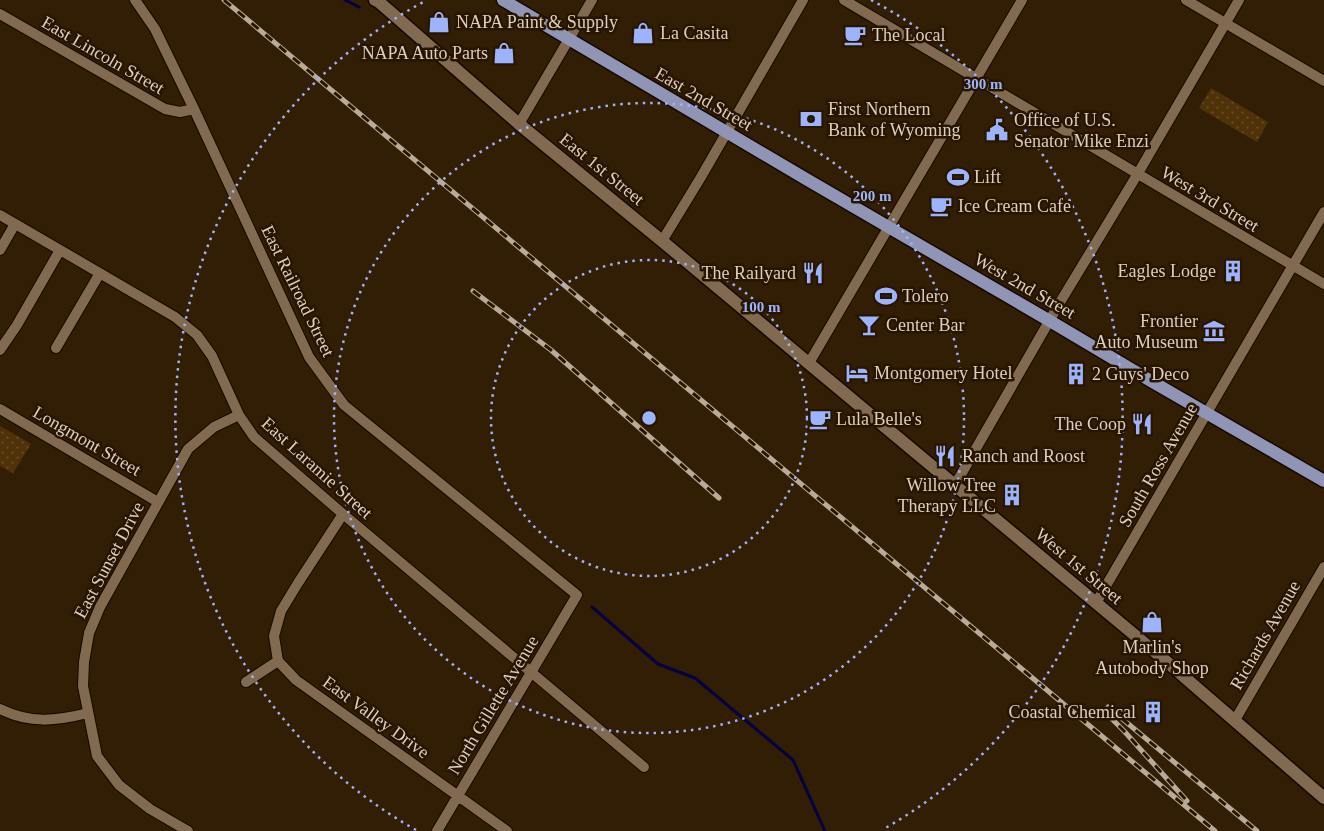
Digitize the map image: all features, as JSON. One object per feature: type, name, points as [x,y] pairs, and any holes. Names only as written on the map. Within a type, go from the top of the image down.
[{"type":"main road","name":"East 2nd Street","points":[[503,0],[888,227]]},
{"type":"main road","name":"West 2nd Street","points":[[888,227],[1324,481]]},
{"type":"street","name":"East Railroad Street","points":[[135,0],[154,29],[194,109],[309,356],[344,405],[577,595]]},
{"type":"street","points":[[519,124],[592,0]]},
{"type":"street","points":[[662,241],[701,178],[802,0]]},
{"type":"street","name":"West 3rd Street","points":[[844,0],[1324,284]]},
{"type":"street","points":[[809,363],[1022,0]]},
{"type":"street","points":[[1186,0],[1324,81]]},
{"type":"street","points":[[955,485],[1239,0]]},
{"type":"street","name":"East 1st Street","points":[[378,1],[519,124],[809,363]]},
{"type":"street","name":"East Lincoln Street","points":[[0,14],[165,109],[180,112],[194,109]]},
{"type":"street","name":"South Ross Avenue","points":[[1096,603],[1324,212]]},
{"type":"street","name":"East Laramie Street","points":[[0,215],[175,318],[196,335],[212,356],[239,415],[254,437],[644,767]]},
{"type":"street","points":[[0,250],[15,224]]},
{"type":"street","points":[[0,350],[17,325],[60,250]]},
{"type":"street","points":[[56,348],[100,274]]},
{"type":"street","name":"West 1st Street","points":[[809,363],[1235,720],[1324,798]]},
{"type":"street","name":"Longmont Street","points":[[0,409],[158,502]]},
{"type":"street","name":"East Sunset Drive","points":[[188,831],[150,809],[119,785],[97,756],[83,686],[84,662],[89,633],[100,607],[188,449],[214,427],[239,415]]},
{"type":"street","points":[[246,682],[278,661],[274,636],[281,611],[343,514]]},
{"type":"street","name":"Richards Avenue","points":[[1235,720],[1324,567]]},
{"type":"street","name":"North Gillette Avenue","points":[[437,831],[577,595]]},
{"type":"street","name":"East Valley Drive","points":[[278,661],[296,680],[507,831]]},
{"type":"street","points":[[0,709],[12,715],[32,720],[63,719],[88,713]]},
{"type":"shaded area","points":[[1211,88],[1268,122],[1257,142],[1199,108]]},
{"type":"shaded area","points":[[0,426],[31,444],[13,473],[0,466]]},
{"type":"waterway","points":[[345,0],[359,7]]},
{"type":"waterway","points":[[592,607],[658,664],[695,678],[793,760],[825,831]]},
{"type":"railway","points":[[224,0],[1215,831]]},
{"type":"railway","points":[[473,291],[551,350],[719,498]]},
{"type":"railway","points":[[1108,707],[1257,831]]},
{"type":"railway","points":[[1106,713],[1187,801]]},
{"type":"place","name":"NAPA Paint & Supply","points":[[439,22]]},
{"type":"place","name":"La Casita","points":[[643,33]]},
{"type":"place","name":"The Local","points":[[855,35]]},
{"type":"place","name":"NAPA Auto Parts","points":[[504,53]]},
{"type":"place","name":"First Northern Bank of Wyoming","points":[[811,119]]},
{"type":"place","name":"Office of U.S. Senator Mike Enzi","points":[[997,130]]},
{"type":"place","name":"Lift","points":[[958,177]]},
{"type":"place","name":"Ice Cream Cafe","points":[[941,206]]},
{"type":"place","name":"Eagles Lodge","points":[[1233,271]]},
{"type":"place","name":"The Railyard","points":[[813,273]]},
{"type":"place","name":"Tolero","points":[[886,296]]},
{"type":"place","name":"Center Bar","points":[[869,325]]},
{"type":"place","name":"Frontier Auto Museum","points":[[1214,331]]},
{"type":"place","name":"Montgomery Hotel","points":[[857,373]]},
{"type":"place","name":"2 Guys' Deco","points":[[1076,374]]},
{"type":"place","name":"Lula Belle's","points":[[820,419]]},
{"type":"place","name":"The Coop","points":[[1142,424]]},
{"type":"place","name":"Ranch and Roost","points":[[945,456]]},
{"type":"place","name":"Willow Tree Therapy LLC","points":[[1012,495]]},
{"type":"place","name":"Marlin's Autobody Shop","points":[[1152,622]]},
{"type":"place","name":"Coastal Chemical","points":[[1153,712]]}]
